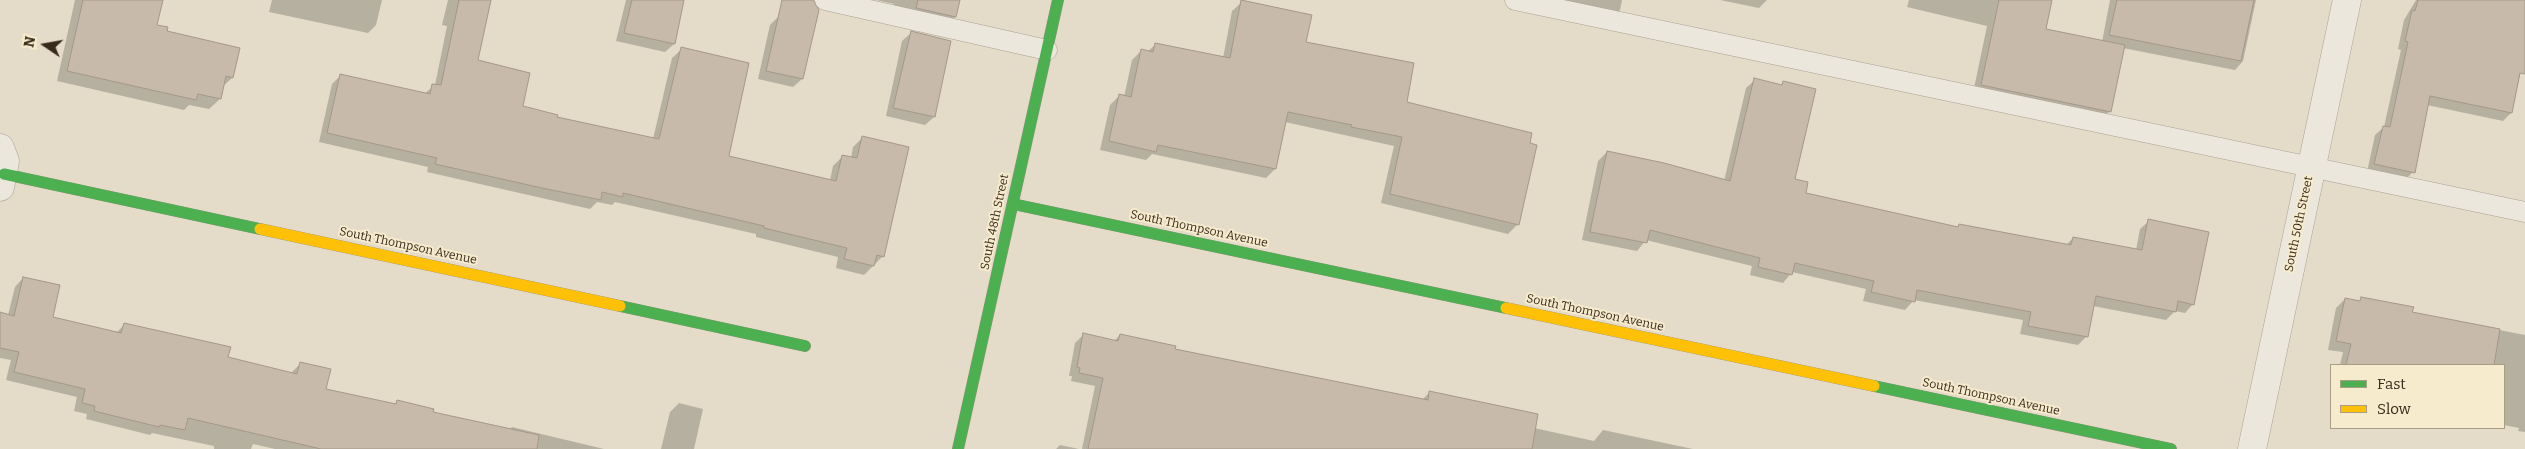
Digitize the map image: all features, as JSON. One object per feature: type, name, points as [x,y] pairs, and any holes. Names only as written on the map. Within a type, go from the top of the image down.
[{"type":"street","name":"South 48th Street","points":[[958,449],[1058,0]]},
{"type":"street","name":"South 50th Street","points":[[2252,449],[2347,0]]},
{"type":"street","name":"South Thompson Avenue","points":[[1,169],[805,346]]},
{"type":"street","name":"South Thompson Avenue","points":[[1013,204],[2171,449]]},
{"type":"lane","points":[[824,0],[1047,50]]},
{"type":"lane","points":[[1515,0],[2525,212]]},
{"type":"building","points":[[83,0],[163,0],[157,25],[168,27],[167,31],[240,48],[233,78],[226,76],[221,99],[198,94],[196,100],[67,71]]},
{"type":"building","points":[[459,0],[491,0],[478,60],[530,73],[523,106],[558,115],[557,117],[659,139],[681,47],[749,63],[729,156],[836,181],[842,155],[857,158],[862,136],[909,147],[884,257],[877,255],[874,266],[844,259],[847,248],[764,228],[764,226],[623,193],[623,197],[602,192],[601,200],[542,188],[435,164],[437,158],[327,133],[340,74],[430,94],[432,84],[441,85]]},
{"type":"building","points":[[632,0],[684,0],[675,44],[624,33]]},
{"type":"building","points":[[782,0],[813,0],[819,10],[803,79],[766,71]]},
{"type":"building","points":[[918,0],[960,0],[956,17],[916,8]]},
{"type":"building","points":[[1241,0],[1312,15],[1306,42],[1414,63],[1407,102],[1532,133],[1530,143],[1537,145],[1519,225],[1390,194],[1402,137],[1351,127],[1352,125],[1288,112],[1276,169],[1158,145],[1156,152],[1109,141],[1119,94],[1131,97],[1141,49],[1153,52],[1155,43],[1230,58]]},
{"type":"building","points":[[1999,0],[2052,0],[2046,29],[2125,45],[2111,112],[1981,85]]},
{"type":"building","points":[[2117,0],[2254,0],[2241,61],[2109,35]]},
{"type":"building","points":[[2418,0],[2525,0],[2525,74],[2520,73],[2512,113],[2430,96],[2415,173],[2374,164],[2383,126],[2390,127],[2408,42],[2405,41],[2412,10],[2415,11]]},
{"type":"building","points":[[911,31],[951,41],[935,117],[893,108]]},
{"type":"building","points":[[1754,78],[1782,85],[1783,81],[1816,89],[1795,179],[1808,182],[1806,193],[1958,227],[1959,224],[2071,245],[2073,237],[2142,250],[2148,219],[2209,232],[2194,305],[2178,301],[2176,312],[2096,296],[2088,337],[2028,326],[2031,312],[1917,290],[1915,302],[1871,292],[1874,281],[1795,263],[1792,275],[1758,267],[1760,258],[1650,230],[1647,243],[1590,232],[1607,151],[1664,163],[1730,181]]},
{"type":"building","points":[[23,277],[60,285],[53,317],[121,333],[124,323],[231,347],[228,357],[297,374],[300,362],[331,369],[326,389],[396,404],[397,400],[434,409],[433,412],[539,435],[537,449],[321,449],[188,418],[185,430],[160,425],[159,427],[94,411],[95,406],[82,403],[85,389],[14,372],[19,352],[0,348],[0,312],[14,316]]},
{"type":"building","points":[[2361,297],[2414,307],[2412,312],[2500,329],[2494,364],[2346,364],[2351,344],[2336,341],[2345,298],[2360,301]]},
{"type":"building","points":[[1083,333],[1118,341],[1120,334],[1176,346],[1175,349],[1428,400],[1429,391],[1538,414],[1532,449],[1088,449],[1103,378],[1079,373],[1080,368],[1077,367]]},
{"type":"traffic: fast","points":[[958,449],[1058,0]]},
{"type":"traffic: fast","points":[[4,174],[260,229]]},
{"type":"traffic: fast","points":[[1013,204],[1506,308]]},
{"type":"traffic: fast","points":[[620,306],[805,346]]},
{"type":"traffic: fast","points":[[1874,386],[2171,449]]},
{"type":"traffic: slow","points":[[260,229],[620,306]]},
{"type":"traffic: slow","points":[[1506,308],[1874,386]]}]
